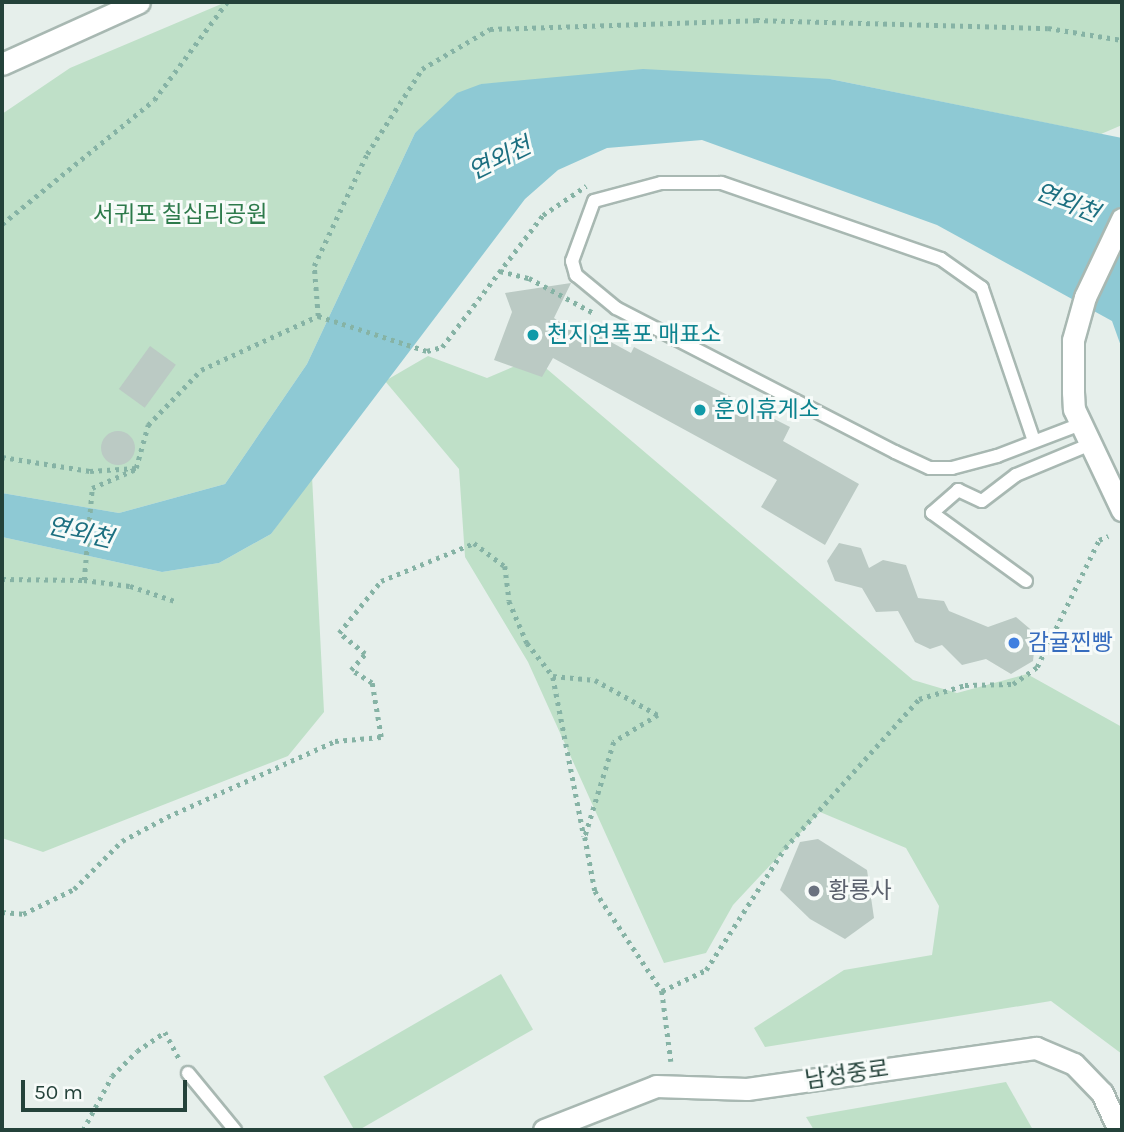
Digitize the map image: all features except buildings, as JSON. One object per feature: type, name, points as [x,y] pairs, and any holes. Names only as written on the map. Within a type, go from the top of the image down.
[{"type":"street","points":[[2,64],[139,2]]},
{"type":"street","points":[[1122,219],[1073,340],[1078,416],[1122,510]]},
{"type":"street","name":"남성중로","points":[[544,1130],[656,1086],[747,1089],[1036,1048],[1074,1064],[1102,1093],[1119,1130]]},
{"type":"lane","points":[[1034,442],[982,288],[941,259],[721,183],[661,183],[594,201],[572,261],[576,275],[616,308],[930,468],[952,468],[1034,442],[1078,416]]},
{"type":"lane","points":[[1026,581],[932,513],[958,490],[982,500],[1016,475],[1091,444]]},
{"type":"lane","points":[[188,1073],[235,1130]]},
{"type":"path","points":[[2,223],[94,142],[154,100],[227,2]]},
{"type":"path","points":[[321,317],[314,266],[367,154],[422,69],[490,29],[769,20],[1048,28],[1122,40]]},
{"type":"path","points":[[84,580],[88,563],[92,488],[136,468],[148,425],[201,370],[321,317],[427,351],[442,347],[543,215],[599,182]]},
{"type":"path","points":[[2,457],[90,471],[136,468]]},
{"type":"path","points":[[662,991],[706,970],[785,848],[919,699],[965,685],[1013,684],[1037,667],[1099,540],[1108,536]]},
{"type":"path","points":[[2,912],[23,914],[74,889],[122,841],[167,817],[335,741],[381,737],[372,682],[351,670],[365,654],[339,633],[381,581],[474,543],[505,566],[509,601],[527,643],[553,677],[595,891],[662,991],[671,1061]]},
{"type":"path","points":[[2,579],[84,580],[130,586],[175,601]]},
{"type":"path","points":[[553,677],[595,680],[658,715],[614,742],[585,837]]},
{"type":"path","points":[[82,1130],[121,1063],[166,1032],[188,1073]]},
{"type":"green space","name":"서귀포 칠십리공원","points":[[226,2],[1122,2],[1122,125],[1101,134],[830,79],[481,84],[415,133],[307,364],[225,484],[119,513],[2,493],[2,114],[70,68]]},
{"type":"green space","points":[[428,356],[487,378],[534,358],[913,680],[957,693],[1027,674],[1122,727],[1122,1054],[1051,1001],[765,1047],[754,1028],[844,970],[932,955],[939,906],[906,848],[820,812],[733,905],[706,953],[664,963],[528,662],[465,557],[459,469],[385,381]]},
{"type":"green space","points":[[312,476],[324,712],[288,756],[43,852],[2,838],[2,537],[162,572],[219,563],[271,534]]},
{"type":"green space","points":[[501,974],[533,1029],[359,1130],[354,1130],[323,1076]]},
{"type":"green space","points":[[1006,1082],[1033,1130],[814,1130],[806,1117]]},
{"type":"water","name":"연외천","points":[[643,69],[830,79],[1122,138],[1122,349],[1112,321],[937,225],[702,140],[607,148],[558,170],[525,199],[271,534],[219,563],[162,572],[2,537],[2,493],[119,513],[225,484],[307,364],[415,133],[457,93],[481,84]]},
{"type":"place","name":"천지연폭포 매표소","points":[[533,335]]},
{"type":"place","name":"훈이휴게소","points":[[700,410]]},
{"type":"place","name":"감귤찐빵","points":[[1014,643]]},
{"type":"place","name":"황룡사","points":[[814,891]]}]
